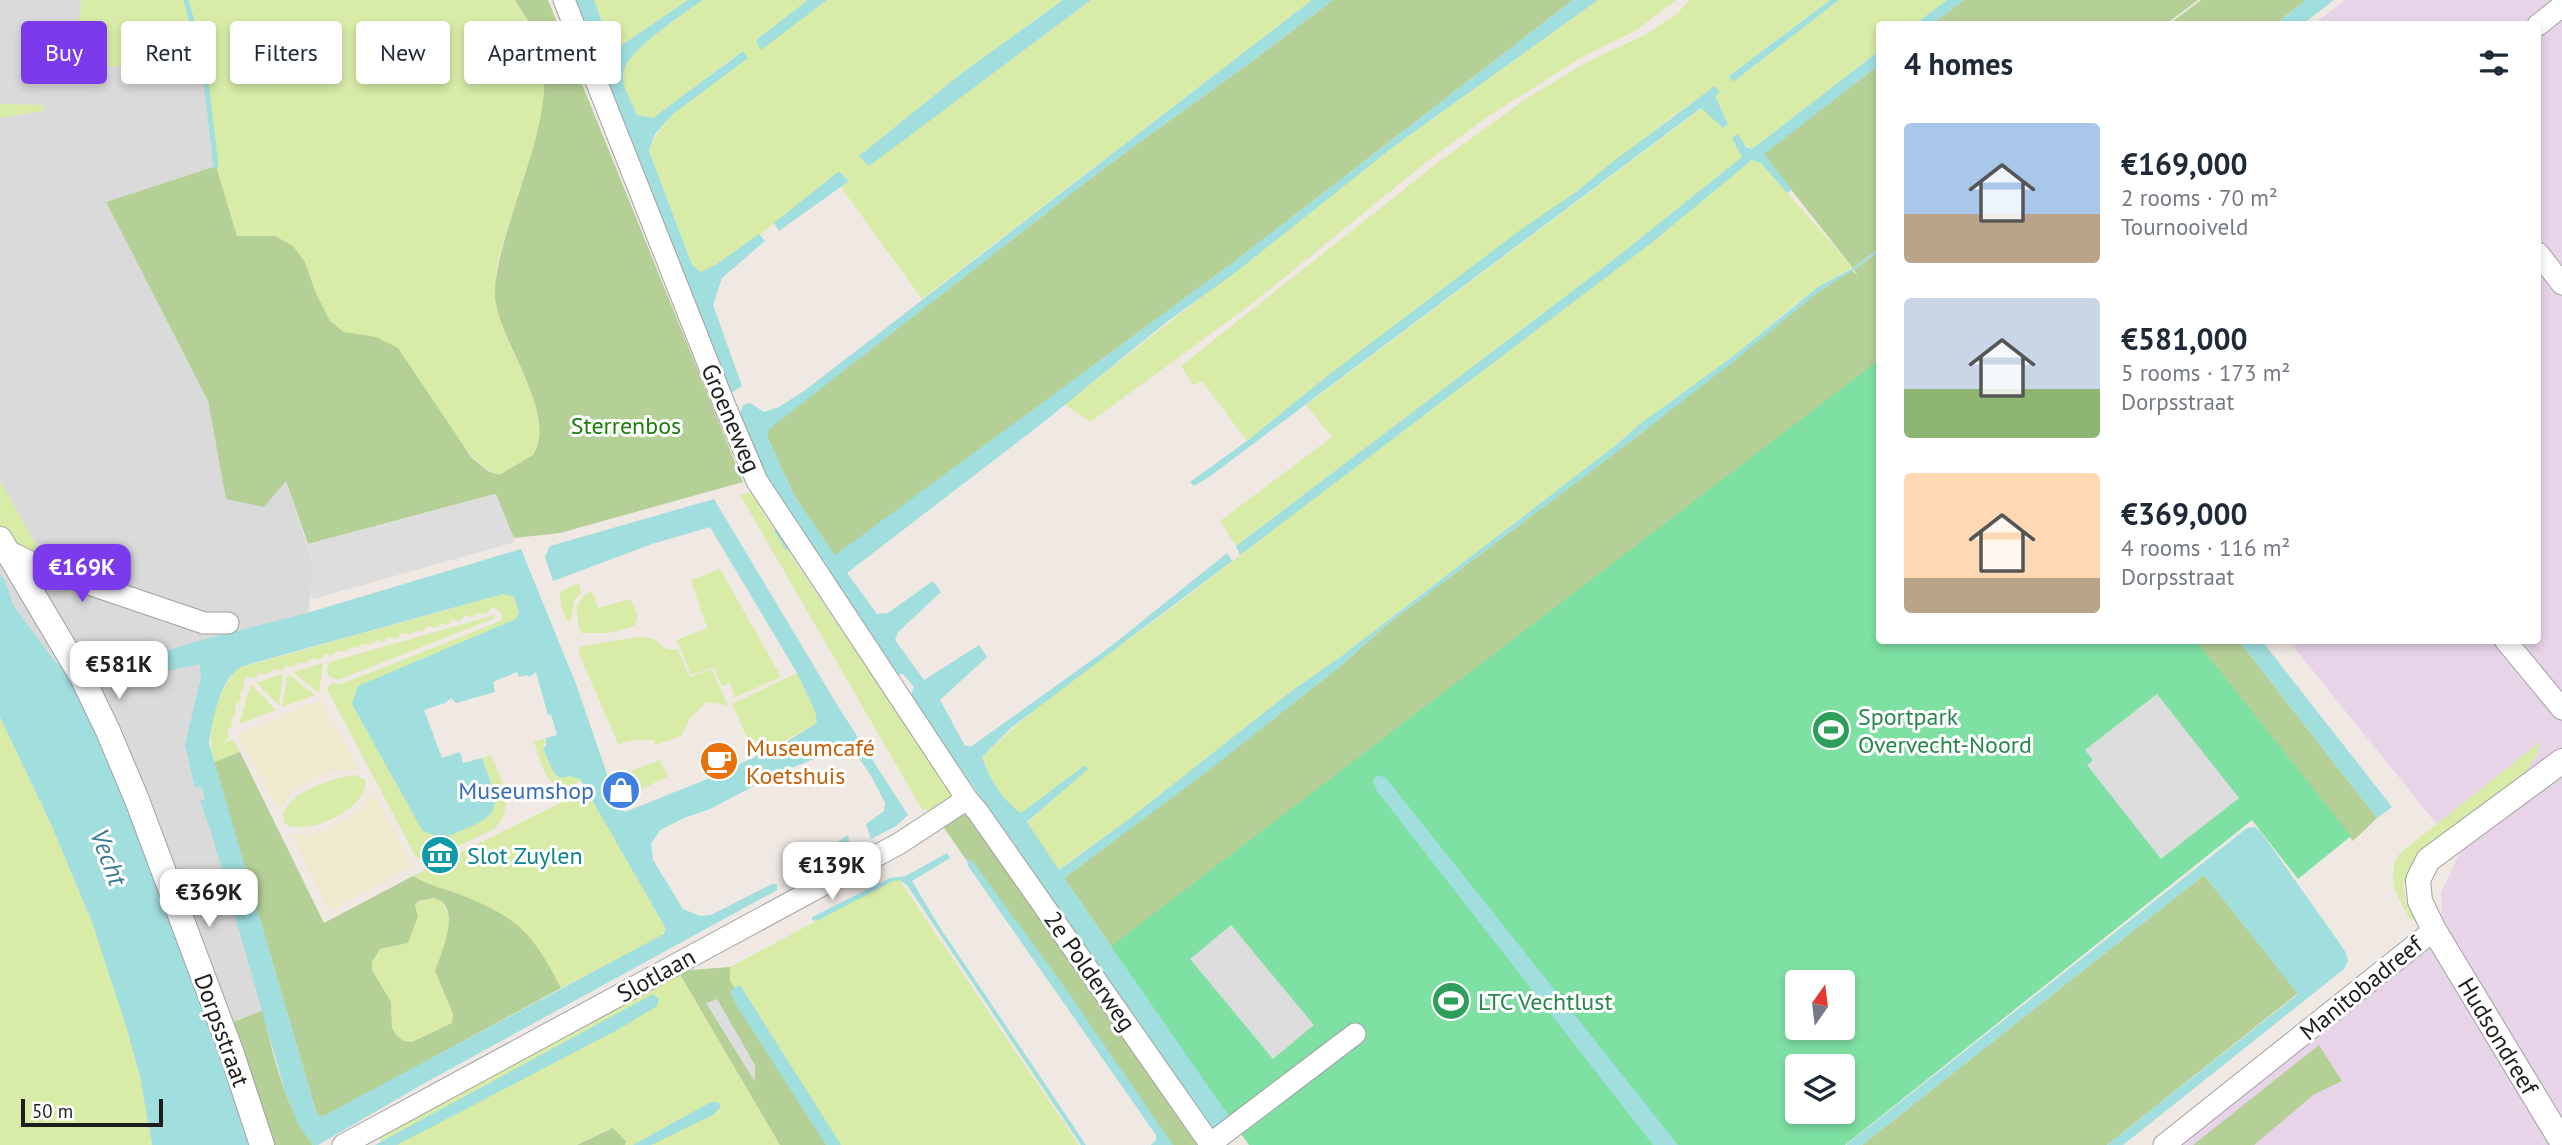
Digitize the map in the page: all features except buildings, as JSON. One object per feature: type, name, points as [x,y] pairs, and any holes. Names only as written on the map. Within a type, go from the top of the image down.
[{"type":"street","name":"Groeneweg","points":[[564,0],[724,406],[757,481],[967,799]]},
{"type":"street","points":[[2541,23],[2562,6]]},
{"type":"street","points":[[2541,257],[2562,284]]},
{"type":"street","points":[[4,545],[45,569],[204,623],[228,623]]},
{"type":"street","name":"Dorpsstraat","points":[[4,545],[85,685],[137,800],[231,1051],[262,1145]]},
{"type":"street","points":[[2508,644],[2562,709]]},
{"type":"street","name":"Manitobadreef","points":[[2164,1145],[2434,930],[2420,901],[2418,880],[2428,860],[2562,761]]},
{"type":"street","name":"2e Polderweg","points":[[967,799],[1210,1144]]},
{"type":"street","name":"Slotlaan","points":[[343,1145],[900,843],[967,799]]},
{"type":"street","name":"Hudsondreef","points":[[2434,930],[2562,1142]]},
{"type":"street","points":[[1210,1144],[1355,1034]]},
{"type":"shaded area","points":[[0,0],[186,0],[192,21],[121,21],[121,84],[206,84],[216,166],[106,202],[208,401],[226,499],[286,480],[313,564],[307,629],[210,661],[196,743],[273,1005],[231,1023],[0,617]]},
{"type":"shaded area","points":[[2345,0],[2562,0],[2562,1145],[2169,1145],[2442,929],[2441,893],[2460,853],[2291,644],[2541,644],[2541,21],[2318,21]]},
{"type":"shaded area","points":[[496,494],[515,542],[313,599],[310,591],[313,564],[308,544]]},
{"type":"shaded area","points":[[2157,694],[2239,798],[2161,859],[2087,765],[2093,760],[2085,750]]},
{"type":"shaded area","points":[[321,700],[358,769],[334,771],[317,777],[294,790],[278,810],[239,737],[240,733]]},
{"type":"shaded area","points":[[373,793],[413,866],[330,911],[291,834],[308,835],[327,830],[355,814]]},
{"type":"shaded area","points":[[1231,925],[1314,1025],[1273,1059],[1190,959]]},
{"type":"shaded area","points":[[717,999],[755,1065],[755,1082],[706,1003]]},
{"type":"green space","points":[[81,0],[515,0],[528,21],[464,21],[464,84],[545,84],[539,125],[500,252],[496,281],[502,324],[530,389],[540,424],[539,440],[533,455],[499,475],[484,466],[469,453],[442,419],[398,348],[344,332],[330,321],[315,291],[305,262],[275,236],[237,236],[216,166],[206,84],[216,84],[216,21],[121,21],[121,66],[107,66],[107,21],[78,21]]},
{"type":"green space","points":[[515,0],[548,0],[556,21],[528,21]]},
{"type":"green space","points":[[594,0],[688,0],[621,46],[621,21],[602,21]]},
{"type":"green space","points":[[703,0],[808,0],[757,40],[783,33],[827,0],[1063,0],[962,73],[860,155],[869,165],[1091,0],[1312,0],[922,299],[841,187],[849,181],[839,171],[755,238],[719,262],[701,273],[692,265],[649,151],[656,136],[678,110],[748,57],[742,51],[653,118],[637,115],[625,89],[623,74],[626,65],[644,44]]},
{"type":"green space","points":[[1333,0],[1573,0],[1231,264],[835,556],[795,497],[767,437],[768,429],[1108,165]]},
{"type":"green space","points":[[1598,0],[1676,0],[1635,31],[1582,57],[1487,117],[1429,160],[1250,305],[1090,422],[1065,404],[1393,147]]},
{"type":"green space","points":[[1690,0],[1830,0],[1729,76],[1733,82],[1839,0],[1947,0],[1919,21],[1876,21],[1876,53],[1752,149],[1733,138],[1742,157],[1612,261],[1236,546],[1220,521],[1332,437],[1306,405],[1702,108],[1724,128],[1728,124],[1715,96],[1720,92],[1715,87],[1674,115],[1576,192],[1326,377],[1247,441],[1202,381],[1193,385],[1181,366],[1440,161],[1526,99],[1589,61],[1643,36],[1677,14]]},
{"type":"green space","points":[[1964,0],[2198,0],[2170,21],[1936,21]]},
{"type":"green space","points":[[2201,0],[2306,0],[2279,21],[2173,21]]},
{"type":"green space","points":[[1876,67],[1876,250],[1853,268],[1763,154]]},
{"type":"green space","name":"Sterrenbos","points":[[544,84],[582,84],[743,482],[560,533],[514,538],[495,494],[308,544],[286,481],[264,507],[226,499],[208,401],[106,202],[216,166],[237,236],[275,236],[293,246],[305,262],[315,291],[330,321],[344,332],[376,337],[398,348],[471,457],[488,471],[499,475],[533,455],[539,438],[539,418],[533,397],[505,333],[495,294],[496,276],[507,231],[537,135]]},
{"type":"green space","points":[[0,104],[44,105],[43,111],[0,118]]},
{"type":"green space","points":[[1752,160],[1761,163],[1853,268],[1805,297],[1732,357],[1339,658],[1294,689],[1129,819],[1058,870],[1027,823],[1087,769],[1085,766],[1021,814],[997,789],[982,758],[1056,692],[1164,614],[1543,325]]},
{"type":"green space","points":[[1876,253],[1876,407],[1232,1121],[1064,878],[1212,767],[1343,664],[1385,626],[1644,431],[1818,292],[1852,270],[1858,277],[1854,270]]},
{"type":"green space","name":"Sportpark Overvecht-Noord","points":[[1876,362],[1876,644],[2198,644],[2351,836],[2298,879],[2252,820],[1845,1145],[1249,1145],[1110,947]]},
{"type":"green space","points":[[0,481],[46,562],[23,551],[0,527]]},
{"type":"green space","points":[[752,492],[829,612],[958,796],[930,811],[922,809],[740,495]]},
{"type":"green space","points":[[720,569],[781,677],[735,697],[730,683],[722,686],[714,667],[691,675],[677,640],[707,628],[691,580]]},
{"type":"green space","points":[[579,584],[581,593],[574,601],[571,620],[567,621],[561,606],[560,593]]},
{"type":"green space","points":[[592,591],[598,608],[630,599],[637,615],[634,626],[609,633],[581,633],[577,615],[578,604]]},
{"type":"green space","points":[[503,594],[514,597],[519,612],[516,619],[352,704],[495,792],[482,758],[491,755],[506,802],[505,812],[494,829],[425,862],[416,857],[327,689],[331,683],[341,684],[501,621],[502,613],[495,608],[491,608],[486,614],[465,616],[459,621],[453,619],[448,625],[442,623],[436,628],[428,626],[422,632],[417,630],[409,635],[401,633],[397,639],[388,637],[384,642],[377,640],[370,645],[350,647],[346,652],[337,651],[331,656],[325,654],[319,660],[312,658],[293,667],[286,666],[281,671],[274,669],[267,674],[259,673],[256,678],[247,677],[240,693],[241,700],[235,706],[236,713],[231,719],[232,726],[227,731],[229,738],[223,744],[233,740],[240,752],[214,762],[211,737],[215,712],[224,689],[238,668]]},
{"type":"green space","points":[[495,615],[495,618],[338,680],[330,677],[326,669],[330,662]]},
{"type":"green space","points":[[637,637],[654,640],[667,649],[677,649],[690,677],[712,669],[728,706],[707,702],[691,717],[681,736],[656,745],[653,740],[632,740],[618,744],[578,651],[581,646]]},
{"type":"green space","points":[[2189,644],[2241,644],[2377,818],[2353,841]]},
{"type":"green space","points":[[323,663],[319,693],[293,672]]},
{"type":"green space","points":[[797,673],[815,711],[817,723],[756,757],[732,704]]},
{"type":"green space","points":[[283,674],[279,705],[256,683]]},
{"type":"green space","points":[[288,674],[315,695],[282,707]]},
{"type":"green space","points":[[251,684],[276,710],[239,724]]},
{"type":"green space","points":[[0,717],[51,824],[92,922],[127,1028],[141,1081],[152,1145],[0,1145]]},
{"type":"green space","points":[[546,738],[543,749],[554,773],[560,778],[571,776],[581,781],[561,786],[548,778],[534,742]]},
{"type":"green space","points":[[2541,741],[2526,772],[2450,828],[2411,866],[2403,887],[2406,902],[2416,920],[2410,919],[2393,880],[2399,854]]},
{"type":"green space","points":[[240,752],[324,923],[413,876],[483,904],[512,921],[542,954],[561,988],[327,1115],[317,1115],[214,762]],"holes":[[[433,898],[442,902],[449,919],[448,930],[435,971],[453,1014],[452,1023],[412,1042],[404,1041],[392,1028],[391,1002],[372,970],[372,962],[380,949],[408,943],[418,917],[415,905],[419,901]]]},
{"type":"green space","points":[[660,760],[668,776],[640,790],[631,771]]},
{"type":"green space","points":[[355,775],[365,780],[364,790],[358,801],[348,810],[307,827],[285,824],[284,814],[288,805],[297,797],[321,784]]},
{"type":"green space","points":[[587,790],[665,927],[662,937],[561,988],[542,954],[512,921],[483,904],[413,876]]},
{"type":"green space","points":[[961,814],[969,816],[1197,1145],[1164,1145],[942,825]]},
{"type":"green space","points":[[2204,875],[2298,993],[2107,1145],[1862,1145]]},
{"type":"green space","points":[[898,878],[1079,1145],[839,1145],[730,981],[730,967]]},
{"type":"green space","points":[[426,899],[438,899],[448,915],[448,934],[435,971],[453,1014],[452,1023],[412,1042],[404,1041],[392,1028],[392,1010],[372,970],[372,962],[379,949],[408,943],[418,917],[415,905]]},
{"type":"green space","points":[[730,967],[730,981],[839,1145],[780,1145],[678,971]]},
{"type":"green space","points":[[678,971],[780,1145],[625,1145],[626,1141],[613,1128],[577,1145],[381,1145],[380,1138]]},
{"type":"green space","points":[[263,1010],[288,1098],[313,1145],[272,1145],[231,1023]]},
{"type":"green space","points":[[2319,1045],[2342,1081],[2313,1095],[2254,1145],[2193,1145]]},
{"type":"green space","points":[[613,1128],[626,1141],[625,1145],[577,1145]]},
{"type":"water","points":[[571,0],[594,0],[602,21],[579,21]]},
{"type":"water","points":[[688,0],[703,0],[644,44],[626,65],[623,74],[624,84],[637,115],[653,118],[743,51],[748,58],[673,114],[655,134],[649,151],[692,265],[701,272],[759,234],[765,241],[722,278],[713,305],[742,386],[731,393],[725,391],[604,84],[621,84],[621,46]]},
{"type":"water","points":[[808,0],[827,0],[761,50],[756,40]]},
{"type":"water","points":[[1063,0],[1091,0],[869,166],[859,156],[962,73]]},
{"type":"water","points":[[1312,0],[1333,0],[1108,165],[769,429],[767,437],[795,497],[835,555],[1231,264],[1573,0],[1598,0],[1393,147],[847,573],[877,614],[888,613],[933,581],[941,592],[898,632],[895,640],[924,680],[979,645],[987,657],[940,700],[965,746],[972,746],[1110,647],[1227,553],[1232,561],[1012,727],[982,757],[997,789],[1021,813],[1085,765],[1088,769],[1027,822],[1059,870],[1129,819],[1294,689],[1339,658],[1640,424],[1732,357],[1818,287],[1853,268],[1876,250],[1876,253],[1854,270],[1818,292],[1618,451],[1385,626],[1343,664],[1213,767],[1064,878],[1232,1121],[1221,1131],[1206,1124],[910,697],[914,687],[903,674],[893,675],[799,540],[737,423],[743,405],[750,403],[764,412],[779,407],[804,391]]},
{"type":"water","points":[[1830,0],[1839,0],[1733,82],[1729,76]]},
{"type":"water","points":[[1947,0],[1964,0],[1936,21],[1919,21]]},
{"type":"water","points":[[2306,0],[2334,0],[2307,21],[2279,21]]},
{"type":"water","points":[[1876,53],[1876,67],[1764,154],[1792,190],[1787,193],[1761,163],[1752,160],[1650,244],[1240,555],[1236,546],[1612,261],[1742,157],[1732,138],[1738,134],[1746,147],[1752,149]]},
{"type":"water","points":[[1715,86],[1720,92],[1715,96],[1728,124],[1723,128],[1701,108],[1209,477],[1194,486],[1190,482],[1519,231],[1576,192]]},
{"type":"water","points":[[839,171],[849,181],[779,231],[774,223]]},
{"type":"water","name":"Vecht","points":[[714,499],[839,708],[908,815],[896,826],[871,839],[866,824],[884,811],[885,803],[862,762],[841,748],[779,773],[710,809],[660,830],[651,844],[653,860],[683,909],[700,916],[711,915],[772,884],[777,884],[777,890],[430,1080],[318,1145],[313,1145],[298,1124],[284,1088],[200,801],[205,799],[201,786],[195,788],[185,745],[201,677],[200,664],[78,690],[100,733],[98,740],[121,789],[203,1006],[249,1145],[152,1145],[141,1081],[92,922],[51,824],[0,717],[0,574],[13,605],[56,663],[62,663],[73,680],[198,641],[307,613],[521,549],[576,684],[619,809],[625,812],[715,776],[786,742],[817,723],[815,711],[797,673],[710,527],[652,544],[553,581],[545,557],[550,546]],"holes":[[[503,594],[514,597],[519,612],[516,619],[358,686],[352,704],[422,830],[442,839],[475,824],[492,812],[494,793],[482,758],[463,763],[460,752],[442,758],[424,710],[445,703],[451,698],[456,703],[495,692],[493,682],[517,672],[519,677],[529,677],[536,672],[548,715],[551,714],[557,735],[546,738],[543,749],[554,773],[560,778],[570,776],[580,779],[665,927],[664,934],[321,1117],[316,1112],[209,743],[221,694],[231,676],[245,666]]]},
{"type":"water","points":[[2241,644],[2264,644],[2392,807],[2377,818]]},
{"type":"water","points":[[1377,775],[1386,778],[1678,1145],[1653,1145],[1377,791],[1373,781]]},
{"type":"water","points":[[2255,827],[2345,951],[2348,961],[2344,969],[2123,1145],[2107,1145],[2298,994],[2204,875],[1862,1145],[1846,1145],[2247,828]]},
{"type":"water","points":[[848,835],[851,852],[805,873],[800,871],[800,867]]},
{"type":"water","points":[[947,853],[950,858],[912,881],[937,923],[1086,1145],[1081,1145],[907,885],[899,880],[893,881],[817,921],[812,920],[812,917],[890,878],[906,876]]},
{"type":"water","points":[[969,859],[1061,982],[1173,1145],[1151,1145],[1156,1140],[1156,1135],[968,866]]},
{"type":"water","points":[[740,985],[841,1145],[826,1145],[735,1003],[730,990]]},
{"type":"water","points":[[653,994],[659,999],[657,1006],[619,1029],[397,1145],[375,1145]]},
{"type":"water","points":[[709,1103],[720,1104],[720,1108],[713,1115],[651,1145],[633,1145]]},
{"type":"waterway","points":[[186,0],[204,65],[216,166]]},
{"type":"waterway","points":[[777,531],[787,547]]},
{"type":"place","name":"Sportpark Overvecht-Noord","points":[[1831,730]]},
{"type":"place","name":"Museumcafé Koetshuis","points":[[719,761]]},
{"type":"place","name":"Museumshop","points":[[621,790]]},
{"type":"place","name":"Slot Zuylen","points":[[440,855]]},
{"type":"place","name":"LTC Vechtlust","points":[[1451,1001]]}]
